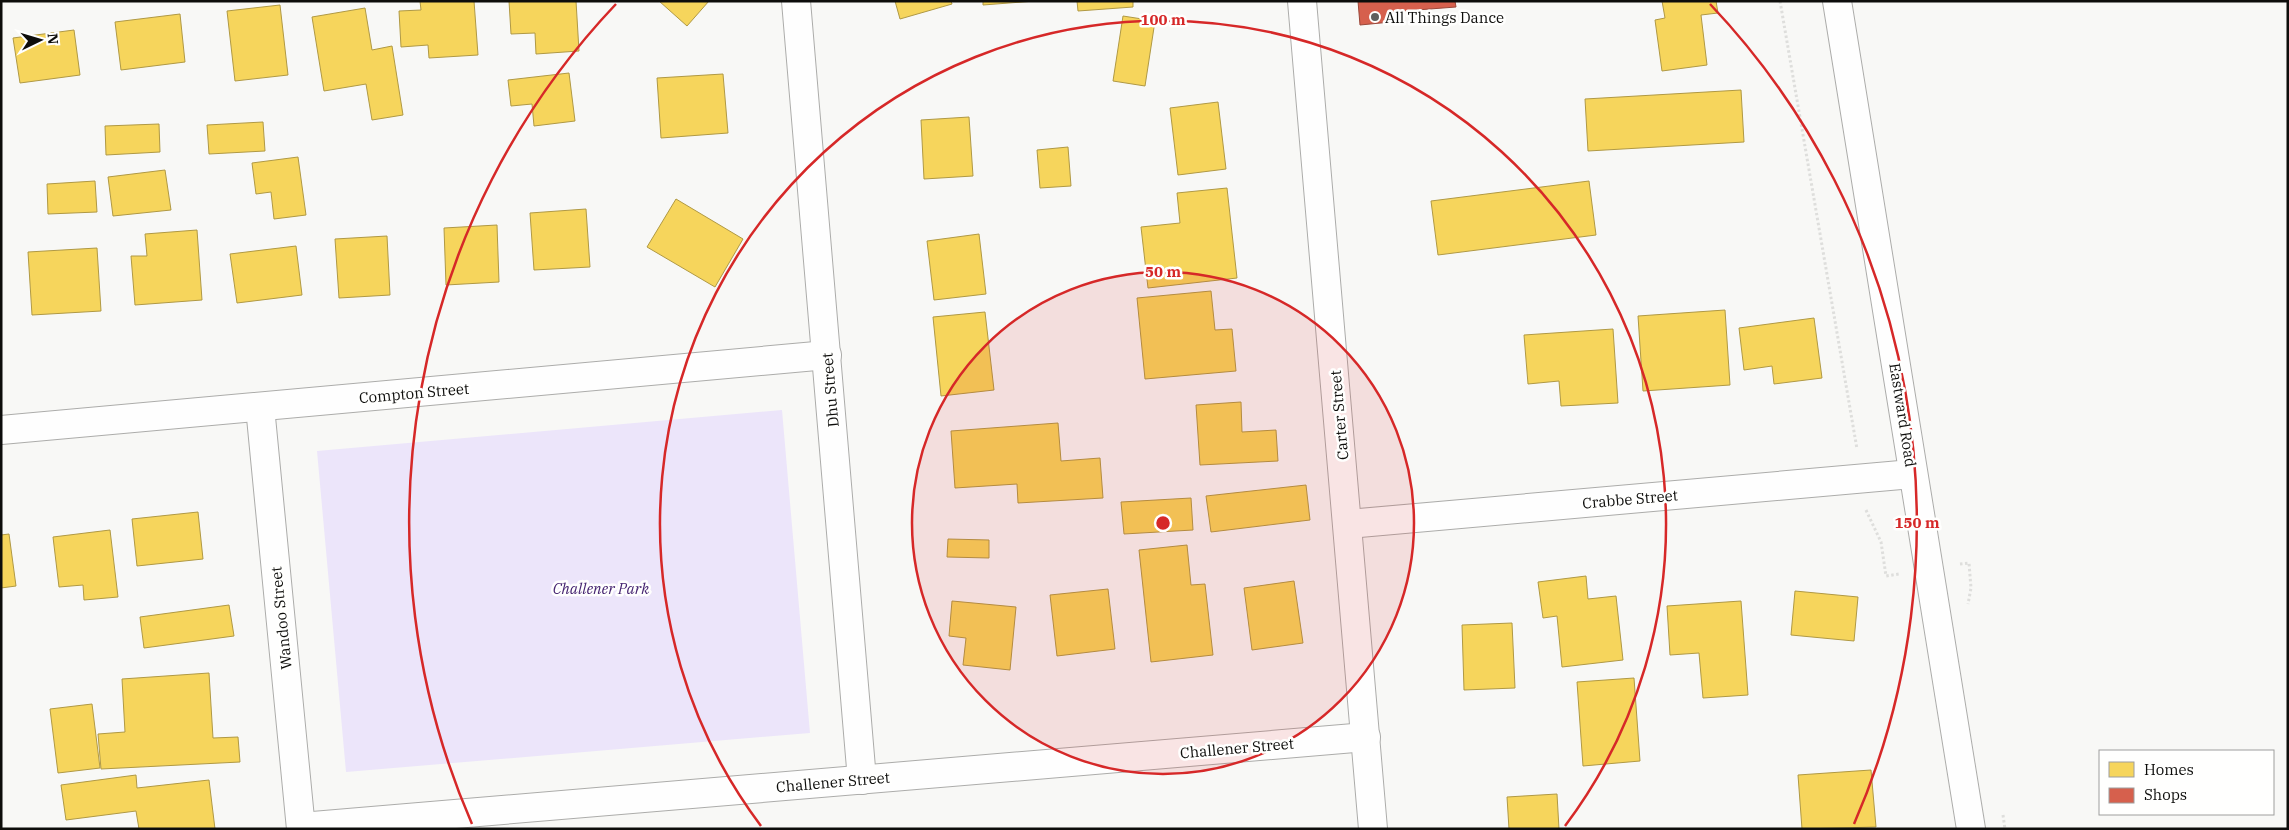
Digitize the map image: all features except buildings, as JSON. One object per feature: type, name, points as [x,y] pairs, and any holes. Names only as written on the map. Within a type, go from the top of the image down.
[{"type":"street","name":"Dhu Street","points":[[796,1],[862,780]]},
{"type":"street","name":"Carter Street","points":[[1302,1],[1373,829]]},
{"type":"street","name":"Eastward Road","points":[[1837,1],[1912,474],[1971,829]]},
{"type":"street","name":"Compton Street","points":[[1,430],[827,355]]},
{"type":"street","name":"Wandoo Street","points":[[260,407],[301,828]]},
{"type":"street","name":"Crabbe Street","points":[[1348,524],[1912,474]]},
{"type":"street","name":"Challener Street","points":[[301,828],[1366,737]]},
{"type":"path","points":[[1780,1],[1856,448]]},
{"type":"path","points":[[1866,511],[1881,542],[1886,576],[1896,574]]},
{"type":"path","points":[[1960,563],[1969,563],[1970,613]]},
{"type":"path","points":[[2002,809],[2005,829]]},
{"type":"green space","name":"Challener Park","points":[[782,410],[810,733],[346,772],[317,451]]},
{"type":"place","name":"All Things Dance","points":[[1375,17]]}]
